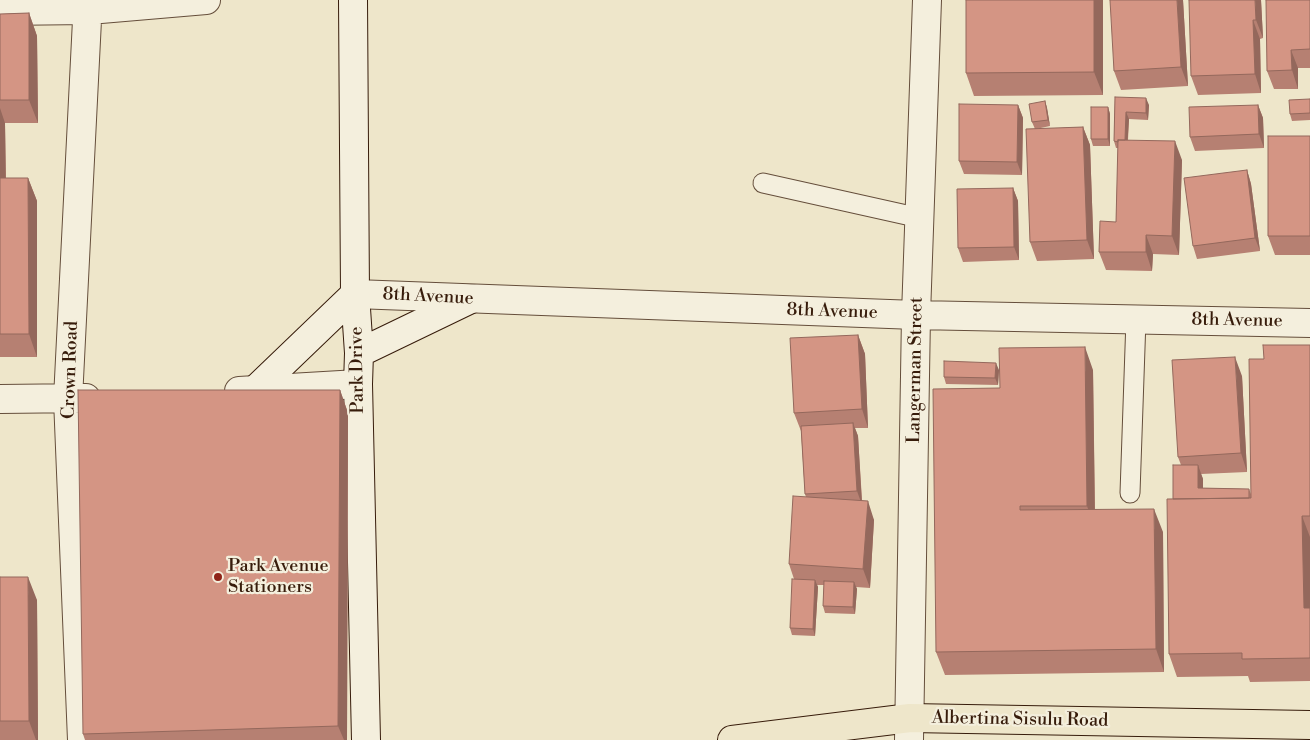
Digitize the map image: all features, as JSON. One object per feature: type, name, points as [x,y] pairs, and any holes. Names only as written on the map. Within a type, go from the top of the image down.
[{"type":"main road","name":"Albertina Sisulu Road","points":[[732,740],[910,729],[1310,725]]},
{"type":"street","points":[[0,11],[206,0]]},
{"type":"street","name":"Park Drive","points":[[353,0],[355,294],[359,353],[358,384],[366,740]]},
{"type":"street","name":"Langerman Street","points":[[910,729],[916,315],[927,0]]},
{"type":"street","name":"Crown Road","points":[[82,740],[68,399],[88,5]]},
{"type":"street","points":[[255,390],[355,294]]},
{"type":"street","name":"8th Avenue","points":[[355,294],[916,315],[1310,323]]},
{"type":"street","points":[[359,353],[471,299]]},
{"type":"street","points":[[216,392],[358,384]]},
{"type":"street","points":[[0,399],[108,397]]},
{"type":"lane","points":[[763,183],[920,218]]},
{"type":"lane","points":[[1130,493],[1136,319]]},
{"type":"building","points":[[966,0],[1094,0],[1094,72],[966,73]]},
{"type":"building","points":[[1110,0],[1177,0],[1181,67],[1114,71]]},
{"type":"building","points":[[1189,0],[1255,0],[1256,20],[1253,20],[1255,74],[1191,76]]},
{"type":"building","points":[[1266,0],[1310,0],[1310,49],[1291,50],[1292,70],[1267,71]]},
{"type":"building","points":[[29,13],[29,100],[0,100],[0,14]]},
{"type":"building","points":[[1115,97],[1146,98],[1146,113],[1126,112],[1125,140],[1118,140],[1118,142],[1114,141]]},
{"type":"building","points":[[1310,99],[1310,113],[1290,114],[1289,100]]},
{"type":"building","points":[[1045,101],[1048,120],[1032,122],[1029,104]]},
{"type":"building","points":[[959,104],[1018,105],[1017,162],[959,161]]},
{"type":"building","points":[[1258,105],[1259,134],[1190,137],[1189,107]]},
{"type":"building","points":[[1091,107],[1108,107],[1108,139],[1091,139]]},
{"type":"building","points":[[1083,127],[1087,240],[1030,242],[1026,129]]},
{"type":"building","points":[[1268,136],[1310,136],[1310,236],[1268,236]]},
{"type":"building","points":[[1118,140],[1175,141],[1172,236],[1146,235],[1146,252],[1099,252],[1100,221],[1116,222]]},
{"type":"building","points":[[1247,170],[1255,238],[1193,246],[1184,178]]},
{"type":"building","points":[[0,178],[28,178],[29,334],[0,334]]},
{"type":"building","points":[[1013,188],[1014,247],[958,248],[957,189]]},
{"type":"building","points":[[858,335],[862,409],[794,413],[790,338]]},
{"type":"building","points":[[1263,345],[1310,345],[1310,516],[1302,516],[1304,608],[1310,608],[1310,658],[1242,659],[1242,653],[1169,654],[1167,499],[1251,498],[1249,359],[1264,359]]},
{"type":"building","points":[[1085,347],[1087,506],[1020,506],[1020,510],[1154,509],[1156,649],[936,652],[933,389],[1000,388],[999,348]]},
{"type":"building","points":[[1235,357],[1241,453],[1178,457],[1172,360]]},
{"type":"building","points":[[944,361],[996,363],[995,378],[944,377]]},
{"type":"building","name":"Park Avenue Stationers","points":[[78,390],[340,390],[338,726],[83,734]]},
{"type":"building","points":[[853,423],[857,491],[805,494],[801,426]]},
{"type":"building","points":[[1173,465],[1198,465],[1198,488],[1249,489],[1249,498],[1173,499]]},
{"type":"building","points":[[793,496],[868,501],[863,569],[789,564]]},
{"type":"building","points":[[0,577],[28,577],[29,721],[0,721]]},
{"type":"building","points":[[792,579],[815,580],[813,629],[790,628]]},
{"type":"building","points":[[824,581],[854,582],[853,607],[823,606]]},
{"type":"place","name":"Park Avenue Stationers","points":[[218,577]]}]
